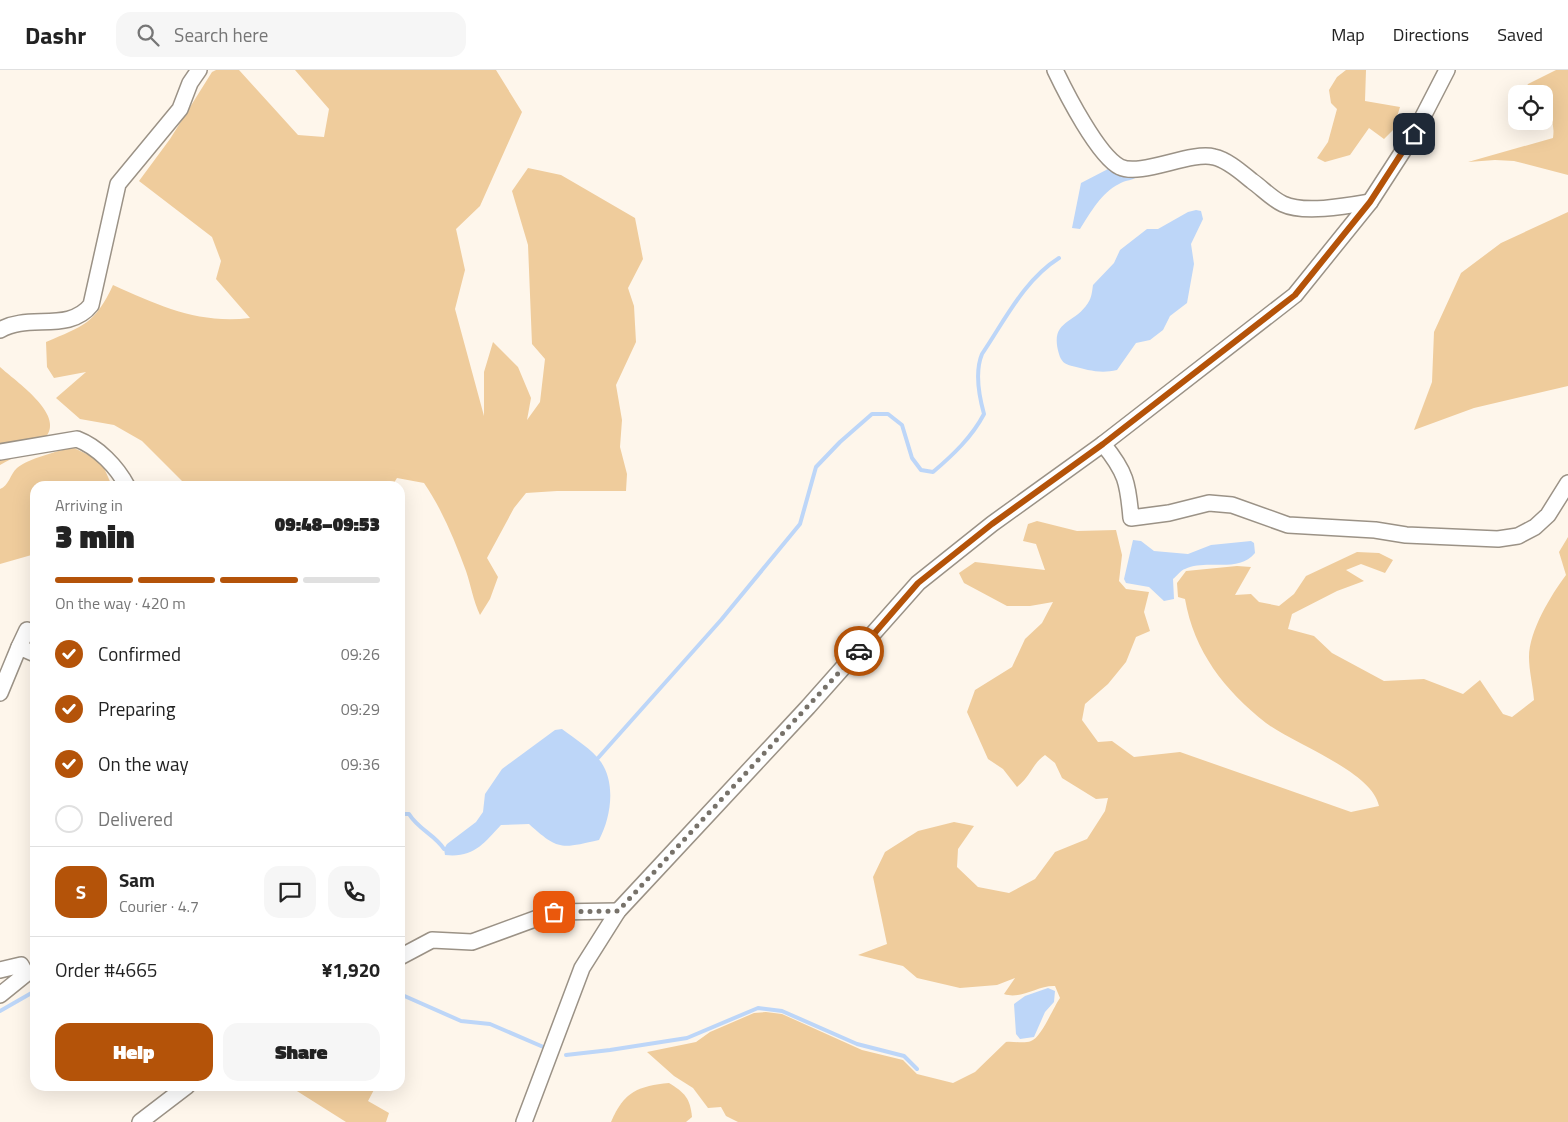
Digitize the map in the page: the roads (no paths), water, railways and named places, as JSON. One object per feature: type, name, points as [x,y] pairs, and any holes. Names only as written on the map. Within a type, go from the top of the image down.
[{"type":"street","points":[[0,330],[12,324],[70,320],[85,313],[92,305],[118,184],[180,109],[190,83],[198,70]]},
{"type":"street","points":[[1055,70],[1067,94],[1107,156],[1121,167],[1137,169],[1186,159],[1214,157],[1234,168],[1283,205],[1322,209],[1370,202]]},
{"type":"street","points":[[524,1122],[582,968],[618,911],[844,668],[918,583],[992,524],[1103,444],[1295,295],[1370,202],[1414,134],[1447,70]]},
{"type":"street","points":[[0,452],[77,439],[88,443],[109,463],[123,481]]},
{"type":"street","points":[[1103,444],[1116,460],[1128,483],[1131,518],[1169,513],[1208,503],[1232,505],[1288,525],[1375,530],[1406,535],[1498,539],[1518,536],[1535,527],[1548,515],[1568,483]]},
{"type":"street","points":[[0,693],[27,630]]},
{"type":"street","points":[[19,646],[30,652]]},
{"type":"street","points":[[405,954],[432,940],[472,942],[554,912],[618,911]]},
{"type":"street","points":[[0,970],[21,965],[30,971],[0,995]]},
{"type":"street","points":[[140,1122],[180,1091]]},
{"type":"water","points":[[1108,169],[1137,177],[1121,183],[1107,192],[1080,229],[1072,228],[1081,183]]},
{"type":"water","points":[[1201,211],[1203,219],[1191,244],[1194,264],[1187,303],[1170,316],[1163,330],[1150,340],[1136,343],[1117,370],[1094,371],[1063,362],[1057,343],[1057,335],[1060,329],[1088,303],[1093,285],[1114,263],[1120,250],[1147,229],[1158,229],[1188,212]]},
{"type":"water","points":[[1133,540],[1141,541],[1154,551],[1188,554],[1211,545],[1251,541],[1254,543],[1255,553],[1240,563],[1194,566],[1184,570],[1173,579],[1174,599],[1164,601],[1149,587],[1126,583],[1124,579]]},
{"type":"water","points":[[562,729],[593,753],[601,762],[609,780],[609,811],[599,840],[576,845],[560,845],[547,839],[529,824],[501,825],[483,844],[471,852],[445,855],[444,849],[447,844],[476,822],[483,812],[485,794],[502,769],[555,730]]},
{"type":"water","points":[[1048,988],[1055,991],[1054,1002],[1045,1012],[1034,1037],[1020,1039],[1016,1034],[1014,1004],[1025,996]]},
{"type":"waterway","points":[[598,758],[721,620],[800,524],[816,467],[840,442],[872,414],[888,414],[902,425],[912,458],[921,470],[933,472],[961,445],[974,430],[984,414],[979,384],[979,368],[982,354],[1025,289],[1059,258]]},
{"type":"waterway","points":[[405,814],[409,814],[444,849]]},
{"type":"waterway","points":[[0,1011],[30,994]]},
{"type":"waterway","points":[[405,996],[461,1021],[490,1024],[548,1049]]},
{"type":"waterway","points":[[566,1055],[687,1038],[758,1008],[782,1011],[857,1044],[904,1056],[917,1069]]}]
